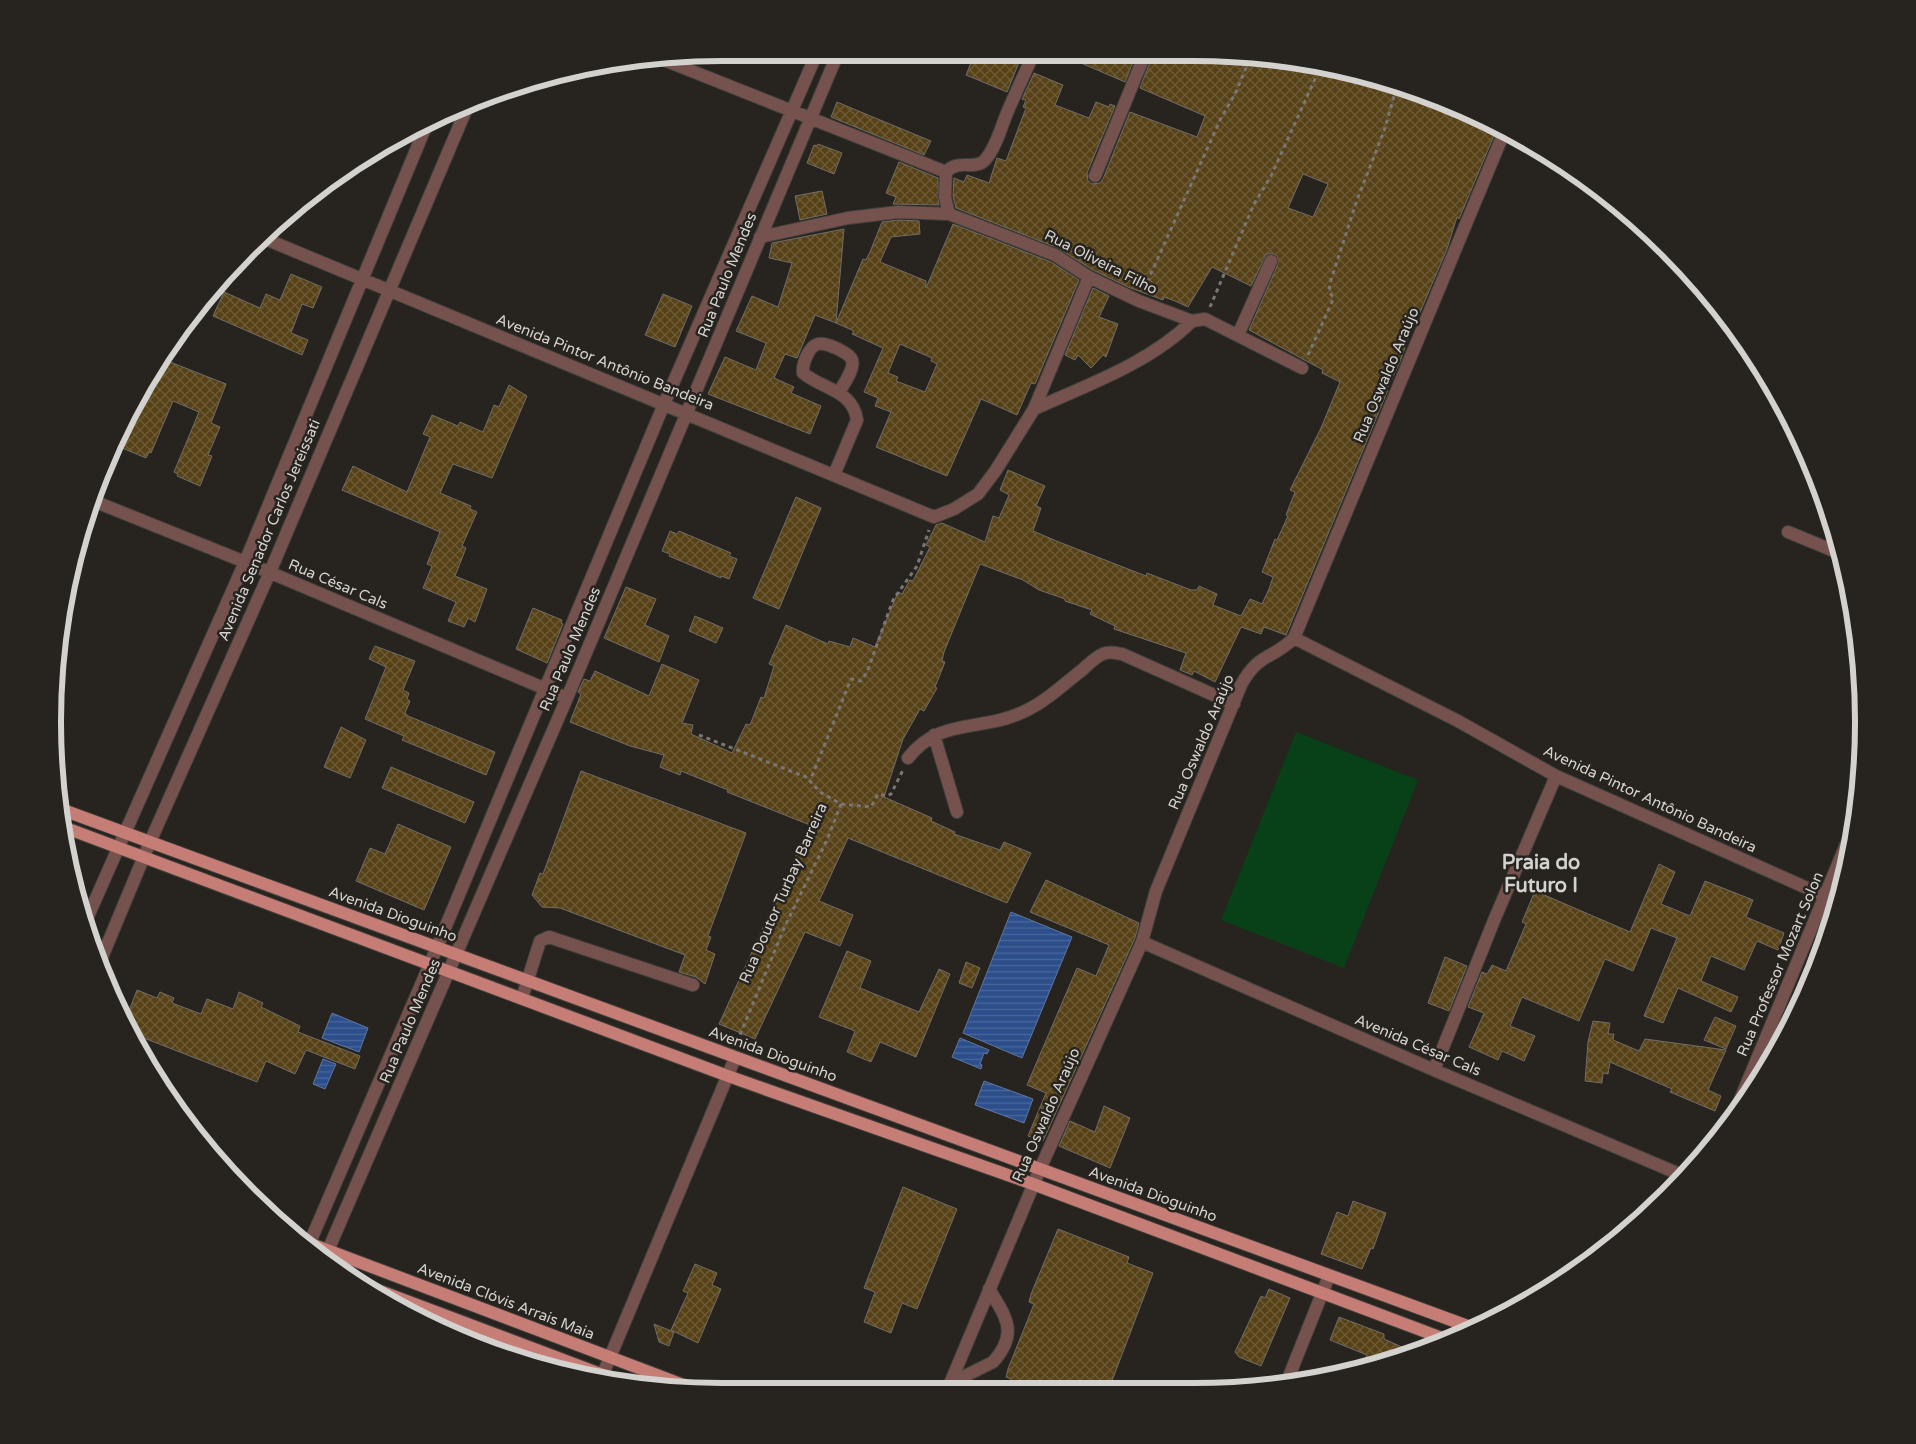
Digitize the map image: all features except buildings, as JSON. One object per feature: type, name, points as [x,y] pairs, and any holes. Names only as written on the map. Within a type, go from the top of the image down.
[{"type":"main road","name":"Avenida Dioguinho","points":[[68,812],[1464,1325]]},
{"type":"main road","name":"Avenida Dioguinho","points":[[71,830],[728,1076],[1033,1184],[1323,1291],[1437,1336]]},
{"type":"main road","name":"Avenida Clóvis Arrais Maia","points":[[333,1255],[671,1380]]},
{"type":"main road","points":[[399,1298],[591,1370]]},
{"type":"street","name":"Rua Paulo Mendes","points":[[311,1239],[437,948],[664,404],[814,61]]},
{"type":"street","name":"Rua Paulo Mendes","points":[[328,1251],[567,698],[835,61]]},
{"type":"street","points":[[949,214],[945,197],[946,172],[951,167],[959,164],[978,164],[984,161],[996,142],[1031,61]]},
{"type":"street","points":[[1095,176],[1142,61]]},
{"type":"street","points":[[673,64],[946,172]]},
{"type":"street","name":"Avenida Senador Carlos Jereissati","points":[[104,953],[150,842],[270,572],[464,114]]},
{"type":"street","name":"Avenida Senador Carlos Jereissati","points":[[90,912],[245,562],[423,133]]},
{"type":"street","name":"Rua Oswaldo Araújo","points":[[950,1383],[1033,1184],[1142,942],[1156,891],[1245,677],[1256,662],[1279,651],[1294,638],[1502,138]]},
{"type":"street","points":[[768,168],[786,175]]},
{"type":"street","name":"Rua Oliveira Filho","points":[[760,237],[848,218],[898,212],[949,214],[1055,255],[1089,277],[1139,301],[1192,321],[1205,319]]},
{"type":"street","name":"Avenida Pintor Antônio Bandeira","points":[[270,241],[934,517]]},
{"type":"street","points":[[1238,335],[1271,260]]},
{"type":"street","points":[[934,517],[954,509],[978,494],[996,470],[1034,410],[1089,277]]},
{"type":"street","points":[[709,304],[728,313]]},
{"type":"street","points":[[1205,319],[1302,368]]},
{"type":"street","points":[[1034,410],[1134,362],[1175,338],[1192,321]]},
{"type":"street","points":[[834,475],[856,420],[856,412],[850,402],[839,392]]},
{"type":"street","name":"Rua César Cals","points":[[99,503],[270,572],[567,698]]},
{"type":"street","points":[[1788,532],[1832,550]]},
{"type":"street","name":"Avenida Pintor Antônio Bandeira","points":[[1294,638],[1432,707],[1556,776],[1830,899]]},
{"type":"street","points":[[908,758],[918,746],[934,735],[955,728],[994,721],[1023,712],[1063,685],[1101,654],[1110,652],[1122,654],[1234,704]]},
{"type":"street","points":[[934,735],[957,812]]},
{"type":"street","points":[[1434,1070],[1495,918],[1556,776]]},
{"type":"street","points":[[478,849],[498,857]]},
{"type":"street","name":"Rua Professor Mozart Solon","points":[[1758,1065],[1772,1026],[1829,903]]},
{"type":"street","points":[[522,998],[540,942],[549,937],[692,985]]},
{"type":"street","name":"Avenida César Cals","points":[[1142,942],[1434,1070],[1677,1173]]},
{"type":"street","points":[[1772,1026],[1779,1029]]},
{"type":"street","points":[[604,1372],[728,1076],[733,1057]]},
{"type":"street","points":[[1289,1375],[1330,1276]]},
{"type":"street","points":[[952,1383],[993,1362],[998,1357],[1008,1332],[1006,1317],[989,1289]]},
{"type":"path","points":[[1139,301],[1220,118],[1235,94],[1248,64]]},
{"type":"path","points":[[1205,319],[1254,204],[1271,176],[1318,73]]},
{"type":"path","points":[[1302,368],[1332,302],[1333,297],[1329,292],[1330,283],[1357,200],[1384,132],[1395,93]]},
{"type":"path","name":"Rua Doutor Turbay Barreira","points":[[733,1057],[786,926],[827,840],[841,804],[820,792],[810,781],[850,679],[861,680],[867,672],[893,600],[917,566],[934,517]]},
{"type":"path","points":[[699,735],[811,779]]},
{"type":"path","points":[[841,804],[871,807],[878,794],[887,796],[891,794],[908,758]]},
{"type":"green space","points":[[1296,732],[1418,780],[1344,968],[1221,920]]},
{"type":"water","points":[[1011,912],[1072,937],[1022,1058],[963,1033]]},
{"type":"water","points":[[332,1013],[368,1028],[359,1052],[322,1038]]},
{"type":"water","points":[[960,1038],[989,1050],[987,1054],[984,1053],[980,1064],[982,1065],[981,1069],[952,1057]]},
{"type":"water","points":[[323,1059],[336,1064],[325,1089],[313,1084]]},
{"type":"water","points":[[984,1081],[1033,1099],[1024,1123],[975,1105]]},
{"type":"district","name":"Praia do Futuro I","points":[[1541,874]]}]
